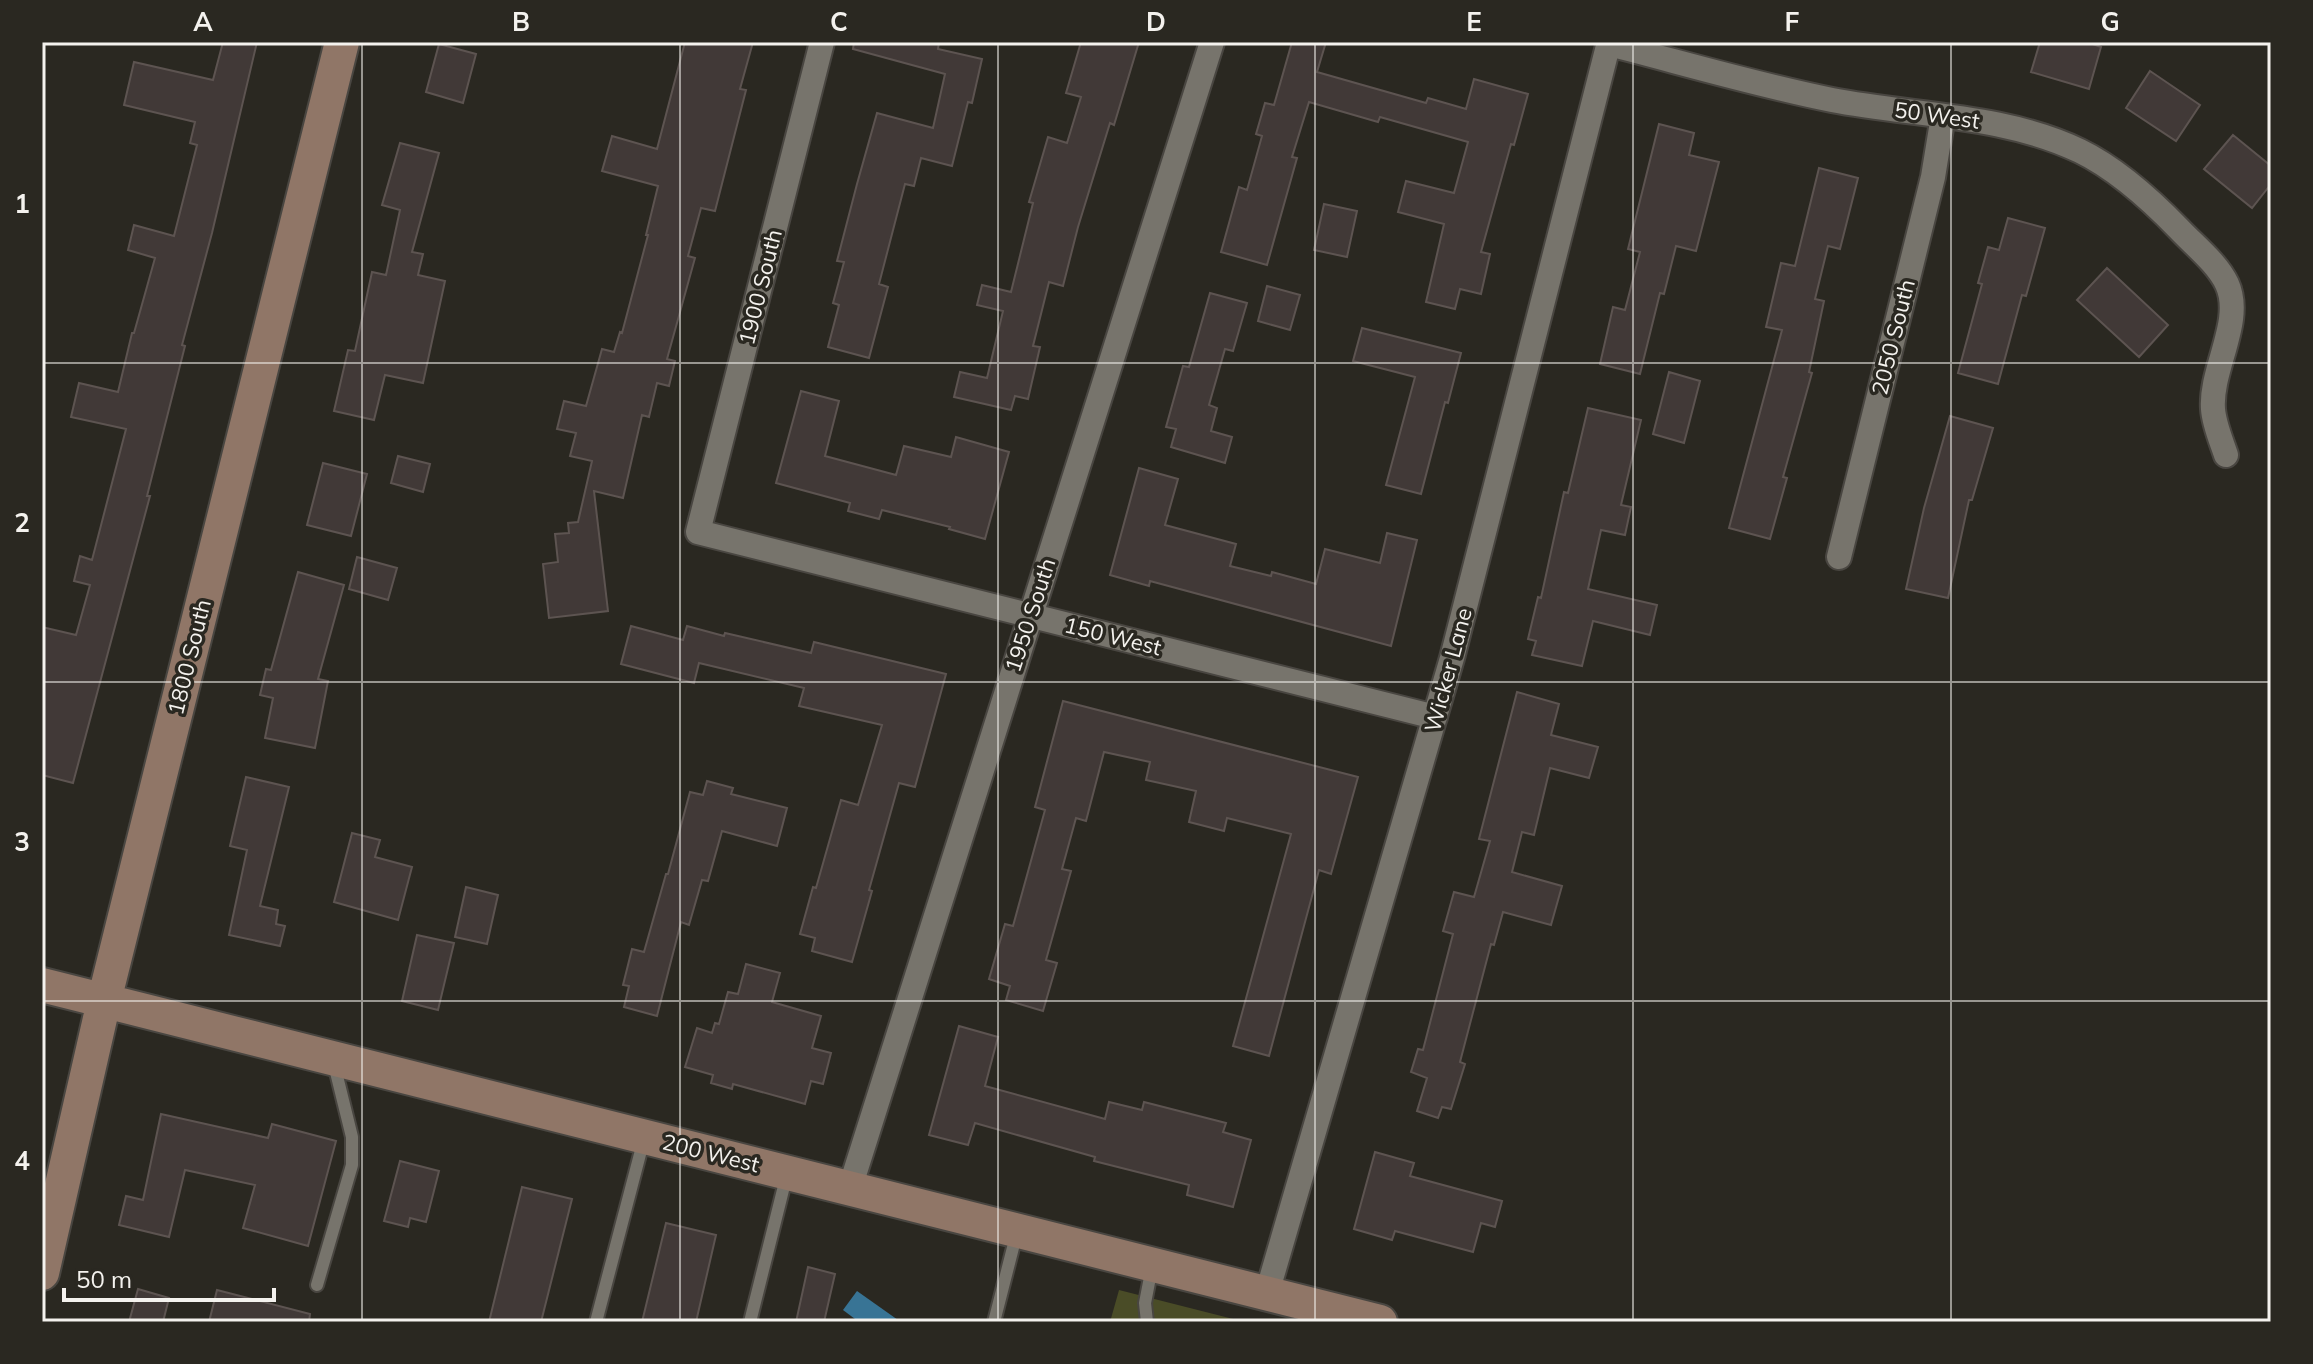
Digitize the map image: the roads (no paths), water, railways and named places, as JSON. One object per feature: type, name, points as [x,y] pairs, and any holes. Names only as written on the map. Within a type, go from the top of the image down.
[{"type":"street","name":"1800 South","points":[[42,1273],[104,1001],[342,42]]},
{"type":"street","name":"1900 South","points":[[698,532],[822,42]]},
{"type":"street","name":"1950 South","points":[[850,1188],[1212,42]]},
{"type":"street","name":"50 West","points":[[1609,43],[1786,90],[2003,125],[2047,138],[2105,165],[2171,221],[2228,286],[2232,311],[2215,383],[2213,409],[2226,455]]},
{"type":"street","name":"Wicker Lane","points":[[1267,1293],[1435,717],[1609,43]]},
{"type":"street","name":"2050 South","points":[[1839,557],[1933,177],[1943,116]]},
{"type":"street","name":"150 West","points":[[698,532],[1435,717]]},
{"type":"street","name":"200 West","points":[[42,985],[1380,1322]]},
{"type":"lane","points":[[317,1285],[352,1165],[352,1137],[332,1057]]},
{"type":"lane","points":[[596,1322],[644,1136]]},
{"type":"lane","points":[[750,1322],[788,1172]]},
{"type":"lane","points":[[994,1322],[1017,1230]]},
{"type":"lane","points":[[1147,1322],[1145,1303],[1153,1264]]},
{"type":"water","points":[[857,1291],[898,1320],[859,1322],[843,1310]]}]
